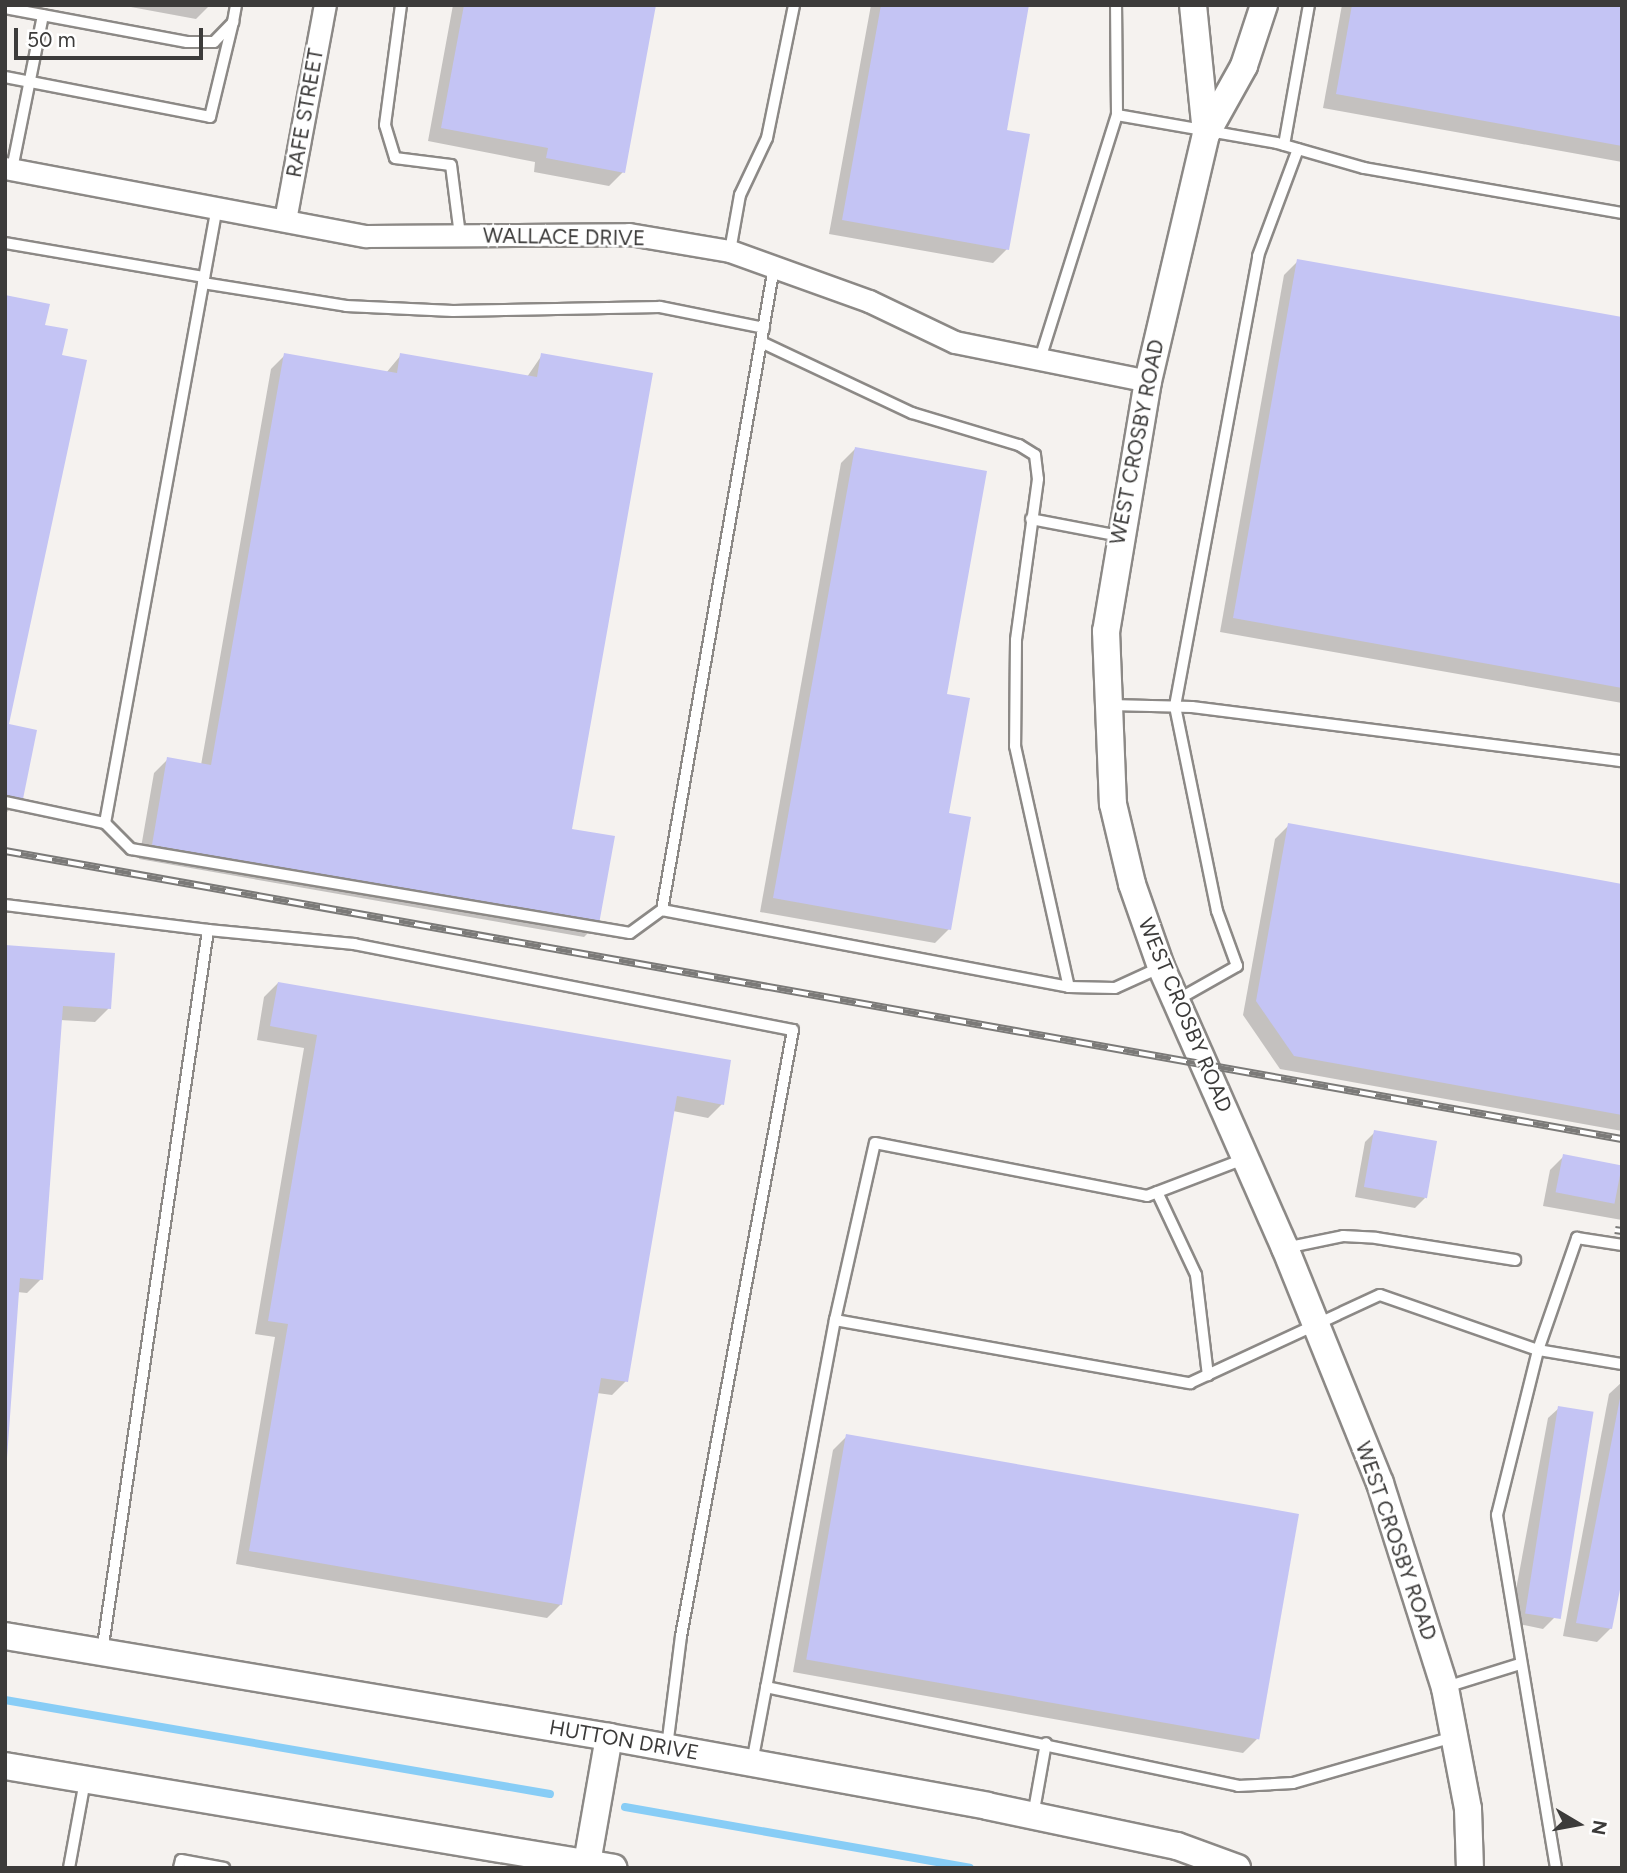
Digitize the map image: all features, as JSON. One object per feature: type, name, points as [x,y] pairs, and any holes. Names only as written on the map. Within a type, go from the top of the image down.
[{"type":"street","name":"RAFE STREET","points":[[285,220],[325,5]]},
{"type":"street","name":"WEST CROSBY ROAD","points":[[1193,5],[1206,134]]},
{"type":"street","name":"WEST CROSBY ROAD","points":[[1264,5],[1244,66],[1206,134],[1148,381],[1119,536],[1106,631],[1107,705],[1114,804],[1132,884],[1161,967],[1285,1248],[1380,1483],[1445,1688],[1468,1809],[1470,1868]]},
{"type":"street","name":"WALLACE DRIVE","points":[[9,169],[366,236],[629,234],[730,251],[869,301],[955,342],[1148,381]]},
{"type":"street","name":"HUTTON DRIVE","points":[[5,1636],[752,1763],[1177,1846],[1237,1868]]},
{"type":"street","points":[[586,1865],[609,1737]]},
{"type":"street","points":[[5,1766],[614,1868]]},
{"type":"lane","points":[[5,77],[210,117],[236,5]]},
{"type":"lane","points":[[401,5],[385,125],[395,158],[451,165],[460,235]]},
{"type":"lane","points":[[730,251],[740,195],[767,138],[794,5]]},
{"type":"lane","points":[[1040,359],[1117,115],[1116,5]]},
{"type":"lane","points":[[1284,145],[1309,5]]},
{"type":"lane","points":[[5,8],[187,42],[214,42],[233,22]]},
{"type":"lane","points":[[9,169],[43,15]]},
{"type":"lane","points":[[1117,115],[1206,134],[1284,145],[1364,168],[1622,213]]},
{"type":"lane","points":[[1177,1000],[1237,966],[1217,911],[1175,706],[1258,256],[1298,149]]},
{"type":"lane","points":[[105,823],[217,207]]},
{"type":"lane","points":[[5,243],[204,280],[386,308],[453,311],[660,307],[764,328]]},
{"type":"lane","points":[[662,911],[774,267]]},
{"type":"lane","points":[[761,342],[912,413],[1019,445],[1035,455],[1038,479],[1016,640],[1015,746],[1069,987]]},
{"type":"lane","points":[[1031,519],[1119,536]]},
{"type":"lane","points":[[1107,705],[1175,706],[1622,761]]},
{"type":"lane","points":[[5,802],[105,823],[131,849],[630,933],[662,911],[1069,987],[1115,988],[1161,967]]},
{"type":"lane","points":[[5,905],[208,930],[355,944],[793,1030],[681,1636],[667,1747]]},
{"type":"lane","points":[[102,1653],[208,930]]},
{"type":"lane","points":[[752,1763],[835,1320],[875,1143],[1147,1196],[1246,1158]]},
{"type":"lane","points":[[1157,1192],[1196,1275],[1208,1375]]},
{"type":"lane","points":[[1285,1248],[1343,1236],[1376,1237],[1515,1260]]},
{"type":"lane","points":[[1556,1868],[1497,1516],[1538,1350],[1577,1238],[1622,1245]]},
{"type":"lane","points":[[835,1320],[1190,1383],[1317,1328],[1380,1295],[1538,1350],[1622,1364]]},
{"type":"lane","points":[[1445,1688],[1520,1664]]},
{"type":"lane","points":[[766,1687],[1045,1743],[1238,1786],[1293,1783],[1454,1736]]},
{"type":"lane","points":[[1033,1816],[1045,1743]]},
{"type":"lane","points":[[69,1868],[86,1780]]},
{"type":"lane","points":[[179,1868],[181,1860],[224,1868]]},
{"type":"building","points":[[464,5],[656,5],[625,173],[546,158],[548,148],[441,128]]},
{"type":"building","points":[[881,5],[1029,5],[1007,130],[1030,134],[1009,250],[842,220]]},
{"type":"building","points":[[1352,5],[1622,5],[1622,146],[1336,94]]},
{"type":"building","points":[[1297,259],[1622,317],[1622,688],[1233,618]]},
{"type":"building","points":[[5,295],[50,304],[45,325],[68,329],[62,355],[87,360],[9,724],[37,730],[23,799],[5,795]]},
{"type":"building","points":[[284,353],[397,373],[400,353],[537,377],[541,353],[653,373],[572,829],[615,836],[599,924],[152,845],[167,757],[211,765]]},
{"type":"building","points":[[855,447],[987,471],[947,694],[970,698],[949,813],[971,817],[951,930],[773,898]]},
{"type":"building","points":[[1288,823],[1622,884],[1622,1115],[1294,1056],[1256,1001]]},
{"type":"building","points":[[5,945],[115,953],[111,1009],[63,1006],[43,1280],[20,1278],[7,1458]]},
{"type":"building","points":[[278,982],[731,1060],[724,1105],[677,1096],[628,1382],[601,1378],[562,1605],[249,1551],[288,1324],[268,1321],[317,1035],[270,1026]]},
{"type":"building","points":[[1374,1130],[1437,1141],[1427,1198],[1364,1187]]},
{"type":"building","points":[[1563,1154],[1622,1165],[1614,1204],[1556,1192]]},
{"type":"building","points":[[1622,1388],[1622,1580],[1612,1629],[1576,1623]]},
{"type":"building","points":[[1558,1406],[1594,1412],[1561,1619],[1525,1613]]},
{"type":"building","points":[[846,1434],[1299,1514],[1259,1739],[806,1660]]},
{"type":"waterway","points":[[5,1700],[550,1794]]},
{"type":"waterway","points":[[625,1807],[970,1868]]},
{"type":"railway","points":[[5,851],[1622,1139]]},
{"type":"railway","points":[[1615,1230],[1622,1231]]}]
